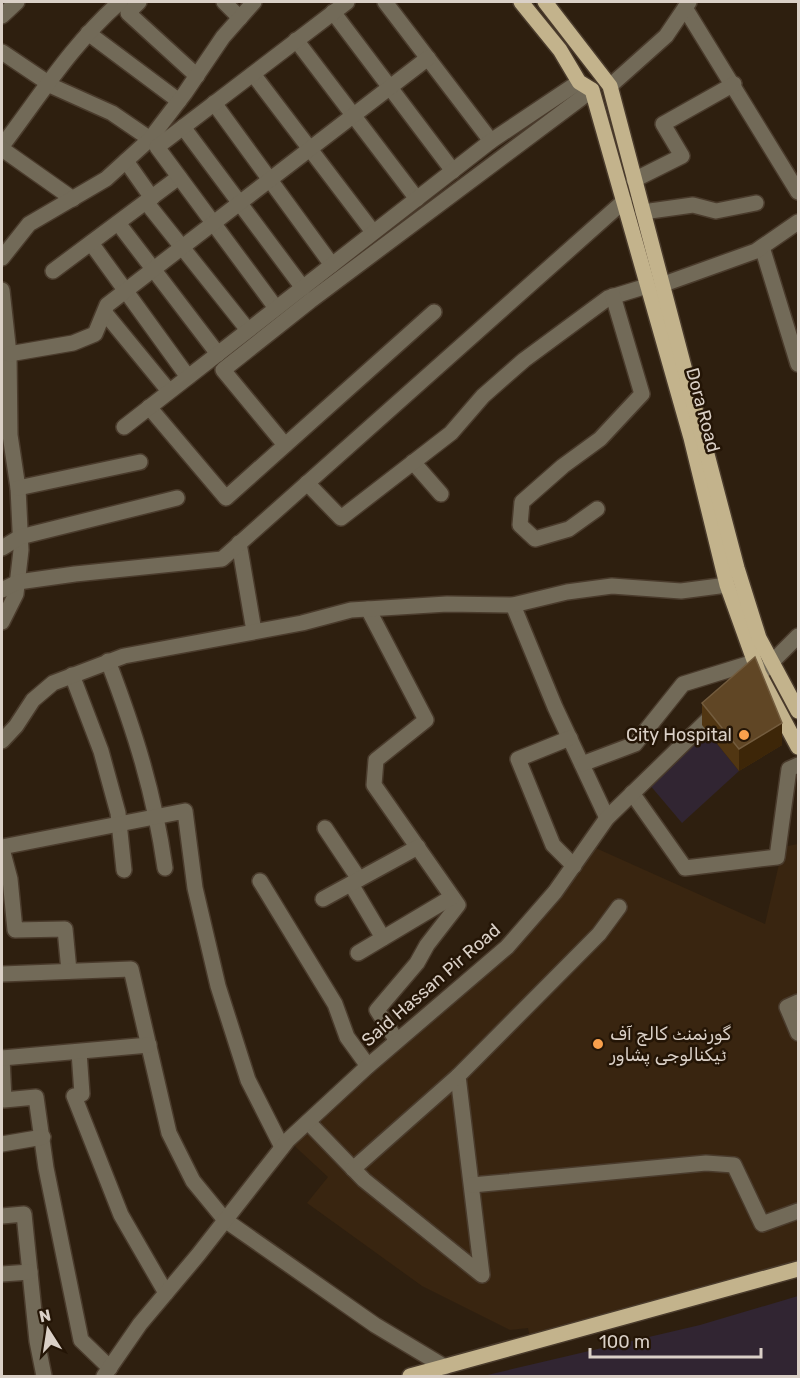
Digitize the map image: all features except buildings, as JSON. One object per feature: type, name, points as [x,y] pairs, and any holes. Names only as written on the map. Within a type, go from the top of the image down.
[{"type":"main road","name":"Dora Road","points":[[521,2],[560,50],[585,86],[624,201],[691,438],[727,585],[756,668],[798,747]]},
{"type":"main road","points":[[544,2],[610,86],[664,284],[736,568],[759,638],[798,711]]},
{"type":"main road","points":[[585,86],[610,86]]},
{"type":"main road","points":[[647,286],[664,284]]},
{"type":"main road","points":[[410,1377],[798,1269]]},
{"type":"street","points":[[2,16],[16,2]]},
{"type":"street","points":[[73,199],[2,147],[71,50],[120,2]]},
{"type":"street","points":[[139,2],[128,13],[196,76]]},
{"type":"street","points":[[224,2],[240,18]]},
{"type":"street","points":[[2,258],[29,224],[106,180],[150,139],[223,37],[254,2]]},
{"type":"street","points":[[385,2],[492,141]]},
{"type":"street","points":[[276,309],[157,147],[339,5],[390,86],[453,171]]},
{"type":"street","points":[[610,86],[666,36],[687,5],[798,192]]},
{"type":"street","points":[[88,33],[179,101]]},
{"type":"street","points":[[296,40],[417,199]]},
{"type":"street","points":[[2,52],[49,84],[112,113],[150,139]]},
{"type":"street","points":[[9,354],[73,343],[95,334],[107,305],[428,58]]},
{"type":"street","points":[[252,74],[373,232]]},
{"type":"street","points":[[634,180],[682,156],[663,124],[734,84]]},
{"type":"street","points":[[124,426],[492,141],[585,86]]},
{"type":"street","points":[[285,445],[223,370],[585,86]]},
{"type":"street","points":[[214,103],[332,265]]},
{"type":"street","points":[[183,127],[303,288]]},
{"type":"street","points":[[126,162],[182,247],[248,330]]},
{"type":"street","points":[[53,271],[179,177]]},
{"type":"street","points":[[2,590],[18,582],[222,559],[624,201]]},
{"type":"street","points":[[643,212],[693,205],[716,211],[756,203]]},
{"type":"street","points":[[664,284],[762,247],[798,222]]},
{"type":"street","points":[[118,223],[218,354]]},
{"type":"street","points":[[91,243],[188,376]]},
{"type":"street","points":[[762,247],[798,364]]},
{"type":"street","points":[[307,483],[341,518],[451,433],[483,396],[524,360],[612,296],[647,286]]},
{"type":"street","points":[[2,290],[9,354],[10,435],[18,488],[20,537],[16,594],[2,622]]},
{"type":"street","points":[[597,509],[569,529],[535,539],[520,525],[522,502],[562,466],[600,439],[642,394],[612,296]]},
{"type":"street","points":[[149,407],[226,498],[434,312]]},
{"type":"street","points":[[105,313],[169,392]]},
{"type":"street","points":[[18,488],[140,462]]},
{"type":"street","points":[[413,462],[441,494]]},
{"type":"street","points":[[2,548],[20,537],[177,498]]},
{"type":"street","points":[[239,543],[254,632]]},
{"type":"street","points":[[2,741],[16,726],[33,700],[53,683],[108,661],[351,610],[447,604],[513,605],[567,592],[612,586],[681,591],[727,585]]},
{"type":"street","points":[[513,605],[607,818]]},
{"type":"street","points":[[368,609],[426,720],[376,760],[374,784],[458,905],[427,945],[417,963],[377,1010],[397,1041]]},
{"type":"street","points":[[582,764],[635,744],[683,684],[772,663],[798,636]]},
{"type":"street","points":[[108,661],[134,728],[157,816],[165,868]]},
{"type":"street","points":[[744,686],[756,668]]},
{"type":"street","points":[[72,675],[101,751],[119,823],[124,870]]},
{"type":"street","name":"Said Hassan Pir Road","points":[[107,1372],[140,1324],[282,1147],[368,1066],[507,947],[555,892],[607,818],[730,699]]},
{"type":"street","points":[[570,738],[518,759],[553,844],[574,866]]},
{"type":"street","points":[[632,793],[686,867],[777,857],[789,769],[798,765]]},
{"type":"street","points":[[69,971],[65,929],[15,930],[10,879],[2,848],[184,811],[195,888],[218,986],[248,1080],[282,1147]]},
{"type":"street","points":[[325,828],[383,938]]},
{"type":"street","points":[[323,899],[418,847]]},
{"type":"street","points":[[260,881],[335,1004],[347,1037],[368,1066]]},
{"type":"street","points":[[358,953],[452,897]]},
{"type":"street","points":[[353,1169],[458,1076],[599,934],[619,908]]},
{"type":"street","points":[[2,975],[132,969],[169,1133],[194,1181],[225,1220],[375,1325],[445,1367]]},
{"type":"street","points":[[798,1002],[788,1007],[798,1033]]},
{"type":"street","points":[[107,1372],[81,1340],[46,1168],[36,1097],[4,1100],[2,1058],[149,1045]]},
{"type":"street","points":[[79,1052],[82,1094],[74,1096],[84,1124],[121,1215],[166,1293]]},
{"type":"street","points":[[308,1122],[353,1169],[482,1275],[458,1076]]},
{"type":"street","points":[[2,1144],[43,1137]]},
{"type":"street","points":[[472,1185],[706,1163],[734,1165],[762,1224],[798,1211]]},
{"type":"street","points":[[2,1216],[24,1215],[44,1377]]},
{"type":"street","points":[[2,1274],[30,1272]]},
{"type":"shaded area","points":[[702,725],[739,771],[682,823],[649,784]]},
{"type":"shaded area","name":"گورنمنٹ کالج آف ٹیکنالوجی پشاور","points":[[798,844],[798,1269],[531,1343],[528,1328],[510,1330],[422,1286],[307,1203],[328,1177],[288,1140],[507,947],[589,845],[765,924],[783,847]]},
{"type":"shaded area","points":[[798,1296],[798,1376],[483,1376],[700,1325]]},
{"type":"place","name":"City Hospital","points":[[744,735]]},
{"type":"place","name":"گورنمنٹ کالج آف ٹیکنالوجی پشاور","points":[[598,1044]]}]
